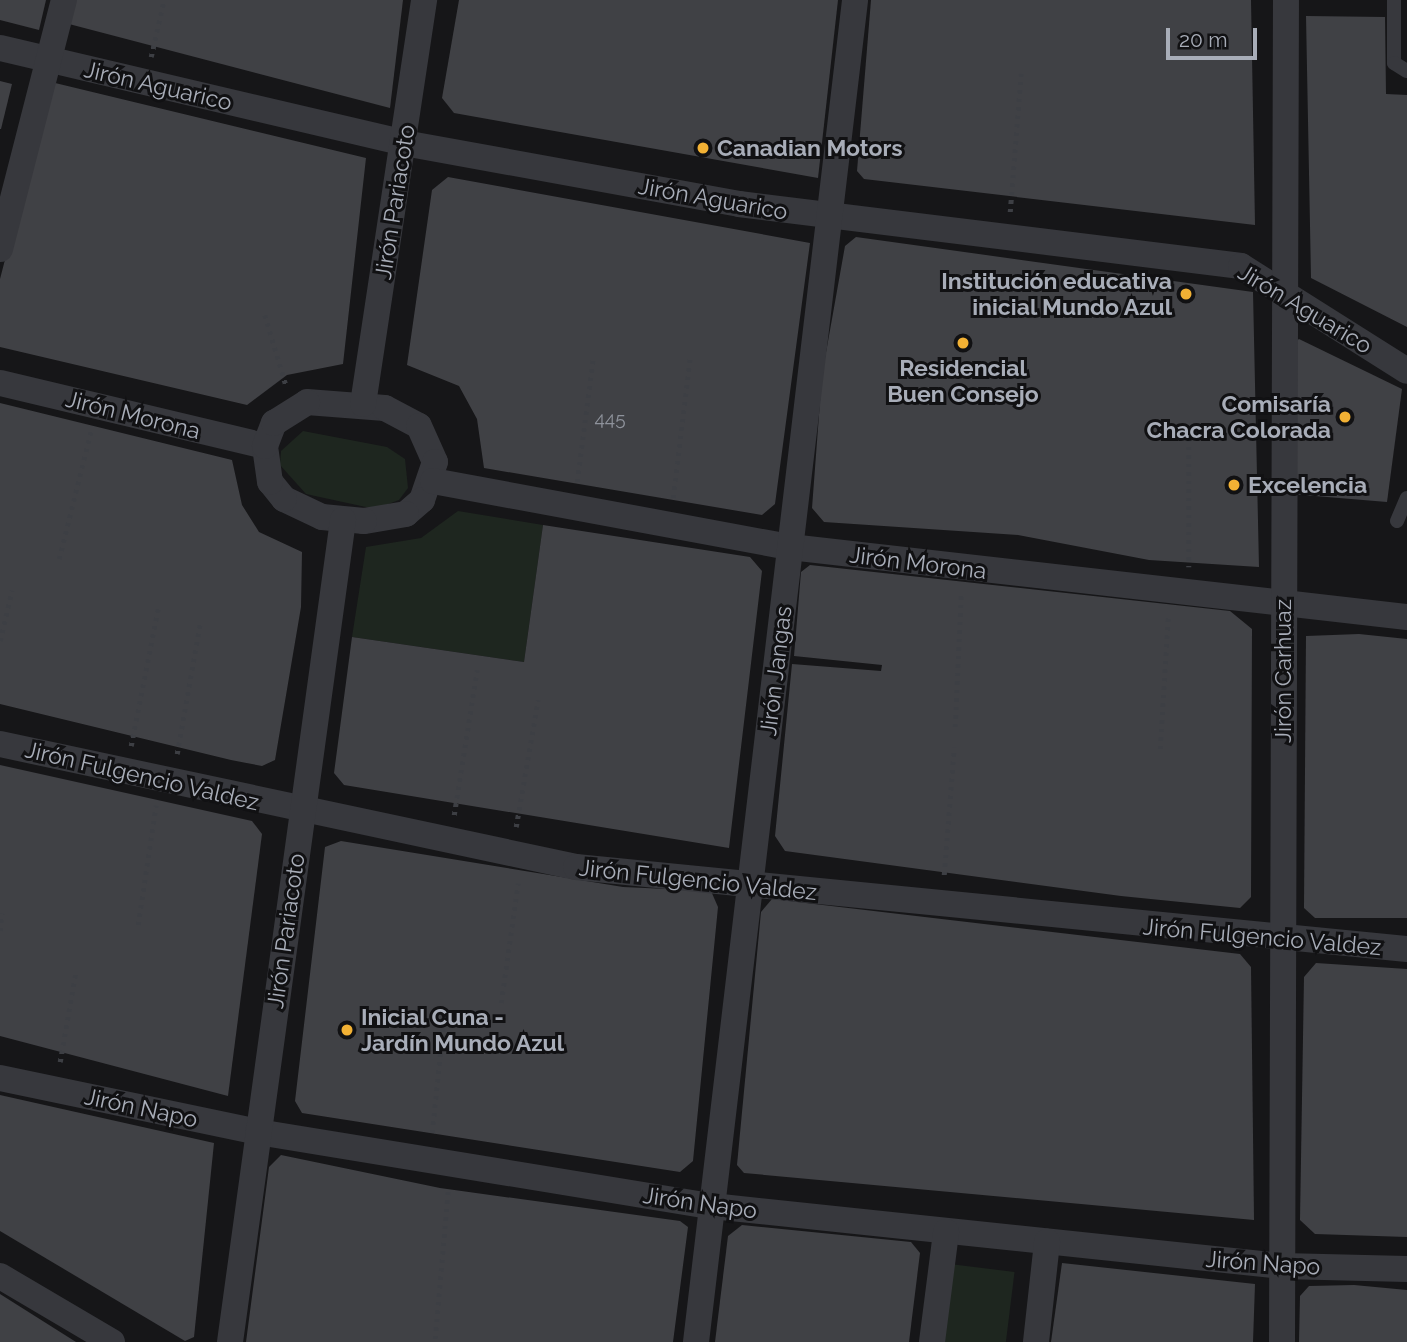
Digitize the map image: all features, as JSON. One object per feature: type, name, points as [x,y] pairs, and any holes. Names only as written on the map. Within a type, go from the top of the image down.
[{"type":"street","points":[[0,249],[64,0]]},
{"type":"street","name":"Jirón Pariacoto","points":[[363,404],[424,0]]},
{"type":"street","name":"Jirón Jangas","points":[[696,1342],[855,0]]},
{"type":"street","name":"Jirón Carhuaz","points":[[1282,1342],[1282,295],[1286,0]]},
{"type":"street","name":"Jirón Aguarico","points":[[0,48],[404,143],[829,218],[1241,266],[1282,295],[1407,371]]},
{"type":"street","name":"Jirón Morona","points":[[0,383],[265,446]]},
{"type":"street","points":[[325,400],[363,404],[404,415],[419,426],[435,462],[433,481],[406,513],[343,520],[284,499],[270,482],[265,446],[274,424],[292,407],[325,400]]},
{"type":"street","name":"Jirón Morona","points":[[433,481],[574,510],[790,547],[962,569],[1407,617]]},
{"type":"street","name":"Jirón Pariacoto","points":[[230,1342],[343,520]]},
{"type":"street","name":"Jirón Fulgencio Valdez","points":[[0,744],[166,783],[516,855],[750,887],[1284,942],[1407,949]]},
{"type":"street","name":"Jirón Napo","points":[[0,1078],[258,1132],[439,1164],[712,1206],[1282,1266],[1407,1269]]},
{"type":"street","points":[[932,1342],[946,1232]]},
{"type":"street","points":[[1036,1342],[1047,1242]]},
{"type":"street","points":[[0,1276],[112,1342]]},
{"type":"lane","points":[[1395,0],[1394,62],[1407,71]]},
{"type":"lane","points":[[1397,521],[1407,498]]},
{"type":"path","points":[[145,84],[164,0]]},
{"type":"path","points":[[1007,237],[1021,73]]},
{"type":"path","points":[[265,315],[292,407]]},
{"type":"path","points":[[574,510],[593,358]]},
{"type":"path","points":[[670,527],[690,358]]},
{"type":"path","points":[[59,559],[97,406]]},
{"type":"path","points":[[1160,749],[1180,591],[1189,438]]},
{"type":"path","points":[[955,727],[962,569]]},
{"type":"path","points":[[0,641],[12,590]]},
{"type":"path","points":[[125,774],[158,609]]},
{"type":"path","points":[[138,925],[200,624]]},
{"type":"path","points":[[449,842],[477,670]]},
{"type":"path","points":[[501,1003],[516,855],[538,700]]},
{"type":"path","points":[[942,906],[954,747]]},
{"type":"path","points":[[0,931],[2,913]]},
{"type":"path","points":[[55,1091],[76,970]]},
{"type":"path","points":[[435,1339],[445,1009]]},
{"type":"shaded area","points":[[303,431],[387,447],[405,459],[408,488],[399,500],[375,509],[306,494],[280,465],[281,451]]},
{"type":"shaded area","points":[[458,511],[543,525],[524,662],[352,637],[366,547],[421,538]]},
{"type":"shaded area","points":[[950,1264],[1015,1272],[1006,1342],[940,1342]]},
{"type":"building","points":[[0,0],[46,0],[39,30],[0,20]]},
{"type":"building","points":[[75,0],[403,0],[390,108],[69,24]]},
{"type":"building","points":[[459,0],[838,0],[818,178],[454,113],[442,98]]},
{"type":"building","points":[[871,0],[1251,0],[1255,225],[864,179],[857,171]]},
{"type":"building","points":[[1306,16],[1385,17],[1386,94],[1407,95],[1407,327],[1311,278]]},
{"type":"building","points":[[0,81],[12,84],[1,129],[0,129]]},
{"type":"building","points":[[51,82],[366,158],[343,364],[287,375],[247,405],[0,347],[0,279]]},
{"type":"building","points":[[448,177],[810,243],[775,504],[762,515],[484,468],[477,419],[459,386],[407,365],[432,190]]},
{"type":"building","points":[[856,237],[1253,292],[1259,567],[1149,560],[1018,535],[824,522],[812,508],[822,375],[845,246]]},
{"type":"building","name":"Comisaría Chacra Colorada","points":[[1299,339],[1402,389],[1387,502],[1291,494],[1291,345]]},
{"type":"building","points":[[0,403],[232,460],[242,505],[259,532],[302,552],[301,607],[275,760],[262,766],[231,760],[0,704]]},
{"type":"building","points":[[543,525],[750,557],[762,571],[729,848],[344,785],[334,773],[352,637],[524,662]]},
{"type":"building","points":[[810,565],[1230,611],[1252,629],[1251,897],[1240,908],[1121,896],[785,851],[775,836],[792,664],[881,671],[882,665],[794,656],[801,572]]},
{"type":"building","points":[[1359,634],[1407,639],[1407,918],[1315,918],[1304,908],[1306,636]]},
{"type":"building","points":[[0,765],[252,821],[262,834],[228,1096],[0,1036]]},
{"type":"building","points":[[341,841],[623,887],[711,891],[718,907],[693,1161],[680,1172],[302,1113],[295,1101],[325,847]]},
{"type":"building","points":[[772,899],[1240,954],[1251,967],[1254,1220],[744,1173],[737,1165],[761,912]]},
{"type":"building","points":[[1316,963],[1407,969],[1407,1237],[1315,1234],[1300,1220],[1304,977]]},
{"type":"building","points":[[0,1095],[214,1143],[194,1337],[185,1341],[0,1231]]},
{"type":"building","points":[[281,1155],[440,1188],[680,1221],[688,1227],[673,1342],[246,1342],[269,1167]]},
{"type":"building","points":[[742,1225],[911,1242],[920,1253],[909,1342],[715,1342],[728,1236]]},
{"type":"building","points":[[1062,1263],[1255,1284],[1253,1342],[1051,1342]]},
{"type":"building","points":[[1354,1285],[1407,1290],[1407,1342],[1299,1342],[1300,1296],[1309,1286]]},
{"type":"building","points":[[0,1294],[76,1342],[0,1342]]},
{"type":"place","name":"Canadian Motors","points":[[703,148]]},
{"type":"place","name":"Institución educativa inicial Mundo Azul","points":[[1186,294]]},
{"type":"place","name":"Residencial Buen Consejo","points":[[963,343]]},
{"type":"place","name":"Comisaría Chacra Colorada","points":[[1345,417]]},
{"type":"place","name":"Excelencia","points":[[1234,485]]},
{"type":"place","name":"Inicial Cuna - Jardín Mundo Azul","points":[[347,1030]]}]
